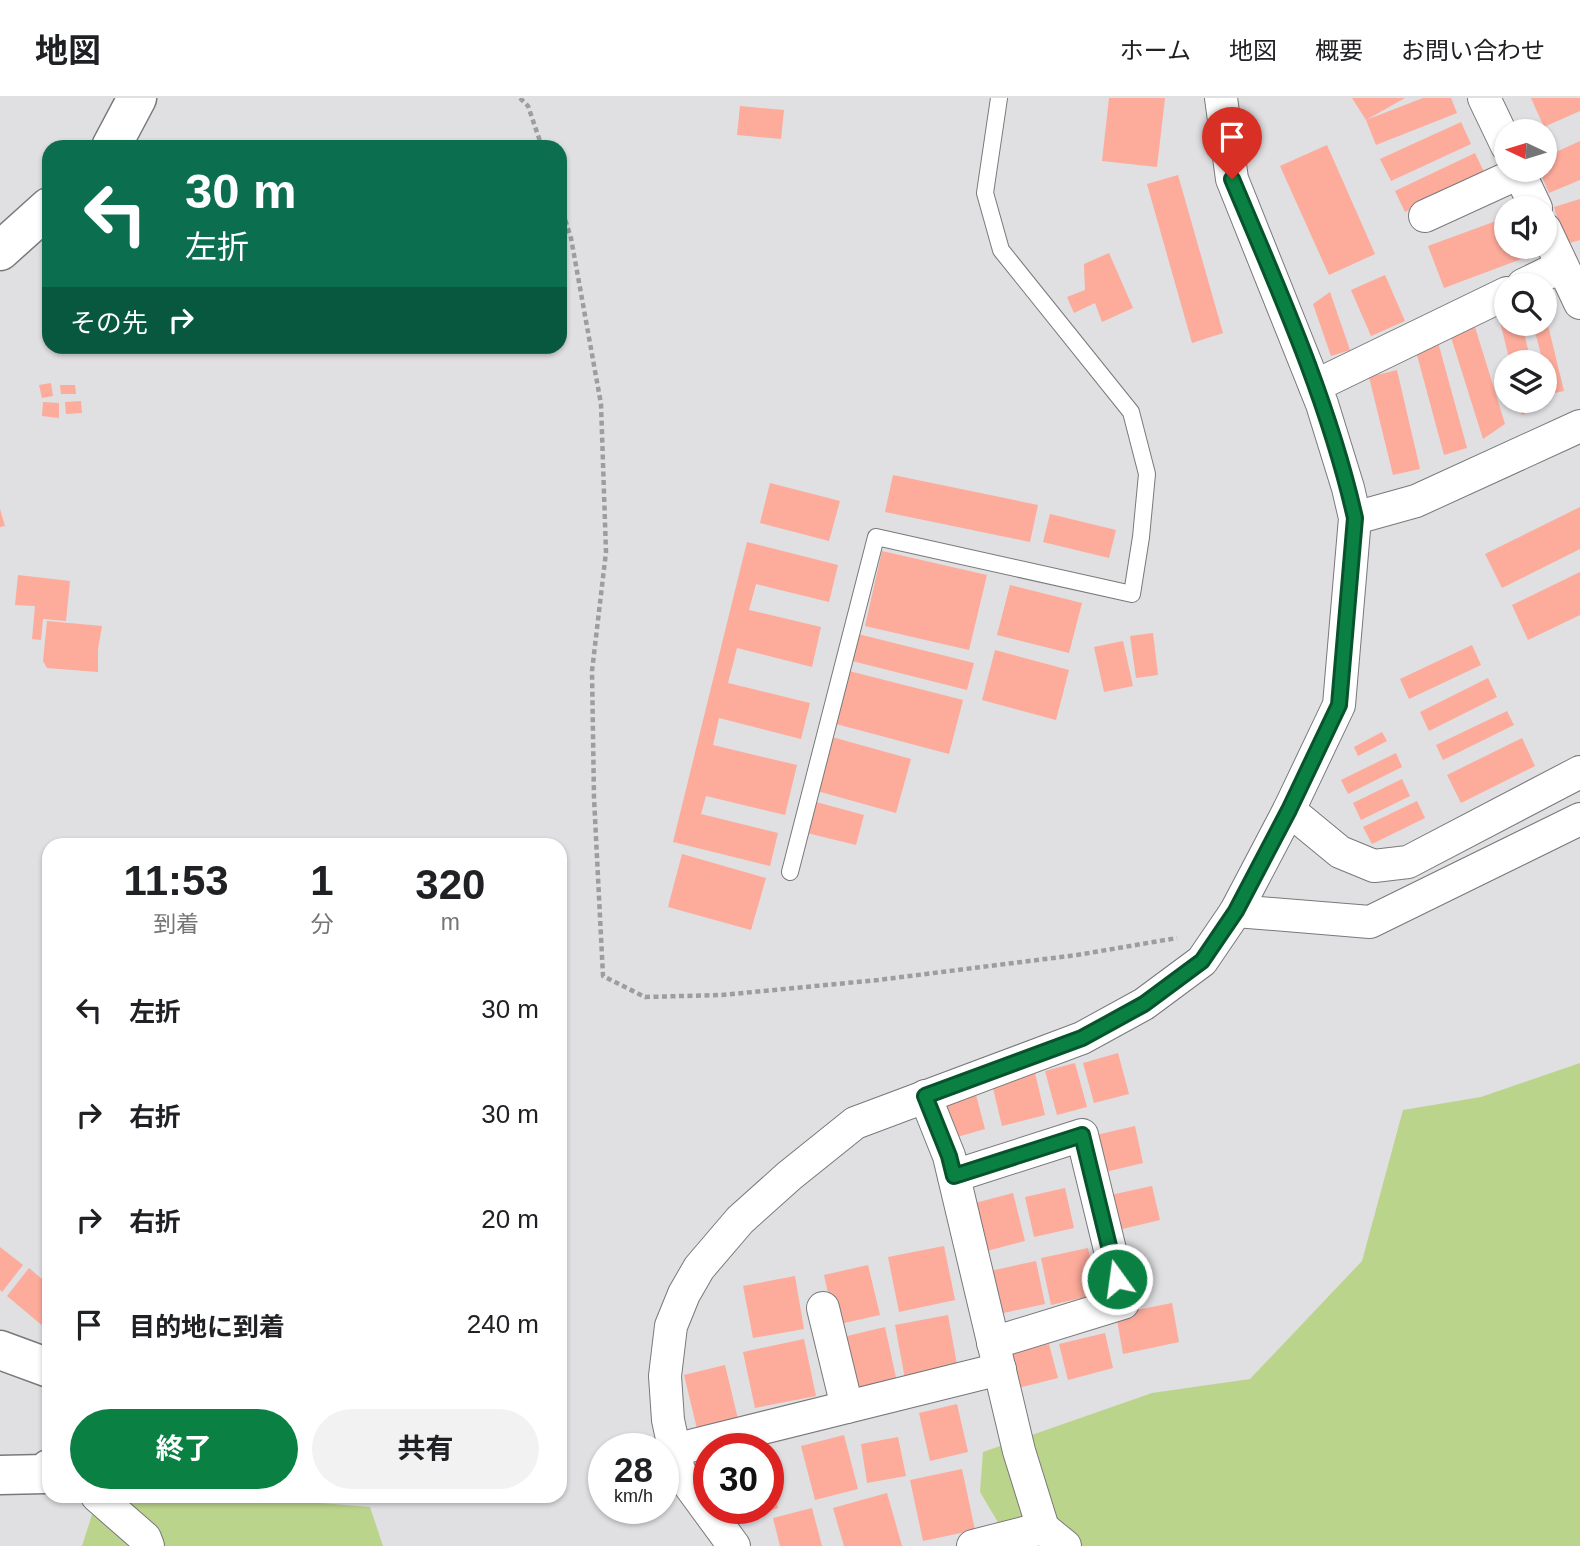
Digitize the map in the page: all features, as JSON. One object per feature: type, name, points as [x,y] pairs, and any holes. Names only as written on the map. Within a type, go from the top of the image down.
[{"type":"street","points":[[115,140],[137,98]]},
{"type":"street","points":[[671,1433],[665,1376],[671,1326],[684,1294],[699,1268],[740,1220],[855,1123],[1082,1038],[1144,1004],[1202,961],[1229,920],[1289,810],[1339,705],[1355,518],[1315,386],[1232,179],[1221,98]]},
{"type":"street","points":[[1484,98],[1494,120]]},
{"type":"street","points":[[1425,216],[1494,175]]},
{"type":"street","points":[[0,251],[42,213]]},
{"type":"street","points":[[1557,255],[1580,303]]},
{"type":"street","points":[[1548,273],[1562,266]]},
{"type":"street","points":[[1315,386],[1494,299]]},
{"type":"street","points":[[1355,518],[1416,501],[1580,426]]},
{"type":"street","points":[[1289,810],[1340,852],[1374,866],[1408,862],[1580,772]]},
{"type":"street","points":[[1229,920],[1370,922],[1580,819]]},
{"type":"street","points":[[925,1096],[949,1156],[1019,1451],[1054,1537],[973,1546]]},
{"type":"street","points":[[679,1449],[847,1407],[997,1356],[1123,1303],[1082,1135],[954,1176]]},
{"type":"street","points":[[823,1308],[847,1407]]},
{"type":"street","points":[[0,1350],[42,1365]]},
{"type":"street","points":[[679,1471],[734,1546]]},
{"type":"street","points":[[0,1475],[42,1474]]},
{"type":"street","points":[[105,1503],[145,1538],[148,1546]]},
{"type":"lane","points":[[790,872],[876,537],[1132,594],[1147,474],[1131,412],[1001,250],[985,193],[999,98]]},
{"type":"path","points":[[520,98],[528,106],[540,140]]},
{"type":"path","points":[[567,226],[601,404],[606,552],[592,671],[594,798],[603,976],[645,997],[722,995],[878,980],[1077,955],[1229,920]]},
{"type":"green space","points":[[1580,1063],[1580,1546],[1012,1546],[980,1492],[983,1452],[1152,1393],[1250,1379],[1362,1261],[1403,1110],[1481,1097]]},
{"type":"green space","points":[[96,1503],[320,1503],[370,1507],[383,1546],[82,1546]]},
{"type":"building","points":[[1109,98],[1165,98],[1157,167],[1102,161]]},
{"type":"building","points":[[1352,98],[1405,98],[1366,120]]},
{"type":"building","points":[[1423,98],[1451,98],[1457,113],[1376,145],[1366,120]]},
{"type":"building","points":[[1531,98],[1580,98],[1580,111],[1558,121],[1540,119]]},
{"type":"building","points":[[740,106],[784,110],[781,139],[737,135]]},
{"type":"building","points":[[1461,122],[1471,144],[1391,181],[1380,159]]},
{"type":"building","points":[[1580,141],[1580,180],[1549,193],[1544,182],[1558,182],[1558,151]]},
{"type":"building","points":[[1327,145],[1375,254],[1329,275],[1280,166]]},
{"type":"building","points":[[1475,153],[1485,174],[1405,212],[1395,191]]},
{"type":"building","points":[[1178,175],[1223,333],[1192,343],[1147,184]]},
{"type":"building","points":[[1580,199],[1580,240],[1566,244],[1557,216],[1557,206]]},
{"type":"building","points":[[1494,222],[1494,259],[1522,259],[1444,288],[1428,246]]},
{"type":"building","points":[[1109,253],[1133,308],[1102,322],[1095,303],[1074,313],[1067,297],[1085,290],[1084,264]]},
{"type":"building","points":[[1385,275],[1405,321],[1371,336],[1351,290]]},
{"type":"building","points":[[1330,292],[1350,350],[1331,356],[1313,304]]},
{"type":"building","points":[[1475,327],[1494,388],[1494,413],[1502,413],[1505,424],[1483,439],[1450,334]]},
{"type":"building","points":[[1504,336],[1525,336],[1528,350],[1507,350]]},
{"type":"building","points":[[1536,336],[1551,336],[1554,350],[1540,350]]},
{"type":"building","points":[[1438,342],[1467,448],[1444,455],[1417,355]]},
{"type":"building","points":[[1557,362],[1564,391],[1557,392]]},
{"type":"building","points":[[1397,370],[1420,469],[1393,475],[1369,377]]},
{"type":"building","points":[[51,383],[53,396],[42,398],[39,385]]},
{"type":"building","points":[[60,385],[75,385],[76,394],[61,394]]},
{"type":"building","points":[[81,401],[82,413],[66,414],[65,402]]},
{"type":"building","points":[[43,402],[59,403],[59,418],[42,416]]},
{"type":"building","points":[[893,475],[1038,505],[1030,542],[885,512]]},
{"type":"building","points":[[770,483],[840,501],[829,541],[760,523]]},
{"type":"building","points":[[1580,507],[1580,549],[1502,588],[1485,554]]},
{"type":"building","points":[[0,509],[5,526],[0,527]]},
{"type":"building","points":[[1050,514],[1116,530],[1109,558],[1043,542]]},
{"type":"building","points":[[747,542],[838,565],[829,602],[756,584],[749,610],[821,627],[812,667],[737,648],[728,683],[810,703],[801,739],[719,718],[713,745],[797,765],[785,815],[706,796],[701,814],[778,833],[770,866],[673,842]]},
{"type":"building","points":[[882,551],[987,575],[969,650],[865,626]]},
{"type":"building","points":[[1580,572],[1580,615],[1528,640],[1512,605]]},
{"type":"building","points":[[18,575],[70,581],[66,621],[43,619],[41,640],[32,639],[35,606],[15,605]]},
{"type":"building","points":[[1010,585],[1082,603],[1069,653],[997,635]]},
{"type":"building","points":[[47,621],[102,626],[98,672],[47,668],[43,661]]},
{"type":"building","points":[[1153,633],[1158,675],[1136,678],[1130,636]]},
{"type":"building","points":[[858,634],[974,663],[967,690],[852,661]]},
{"type":"building","points":[[1123,641],[1133,686],[1104,692],[1094,647]]},
{"type":"building","points":[[1472,645],[1481,665],[1409,699],[1400,679]]},
{"type":"building","points":[[995,650],[1069,670],[1056,720],[982,700]]},
{"type":"building","points":[[849,671],[963,700],[949,754],[836,724]]},
{"type":"building","points":[[1488,678],[1497,697],[1429,731],[1420,712]]},
{"type":"building","points":[[1507,711],[1514,725],[1443,760],[1436,745]]},
{"type":"building","points":[[1382,732],[1387,741],[1358,756],[1354,747]]},
{"type":"building","points":[[832,737],[911,759],[896,813],[817,791]]},
{"type":"building","points":[[1522,738],[1535,766],[1461,803],[1447,775]]},
{"type":"building","points":[[1396,753],[1402,767],[1348,794],[1341,780]]},
{"type":"building","points":[[1402,779],[1410,796],[1361,820],[1353,803]]},
{"type":"building","points":[[1417,801],[1425,818],[1372,844],[1363,827]]},
{"type":"building","points":[[816,802],[864,815],[856,845],[807,833]]},
{"type":"building","points":[[682,854],[766,878],[751,930],[668,907]]},
{"type":"building","points":[[1118,1053],[1129,1094],[1094,1103],[1083,1063]]},
{"type":"building","points":[[1075,1063],[1087,1107],[1057,1115],[1045,1071]]},
{"type":"building","points":[[1035,1073],[1045,1115],[1002,1126],[992,1084]]},
{"type":"building","points":[[975,1091],[985,1129],[950,1139],[939,1101]]},
{"type":"building","points":[[1135,1126],[1143,1163],[1101,1173],[1092,1136]]},
{"type":"building","points":[[1152,1186],[1160,1220],[1114,1231],[1106,1196]]},
{"type":"building","points":[[1065,1188],[1074,1228],[1034,1237],[1025,1197]]},
{"type":"building","points":[[1013,1193],[1025,1241],[987,1251],[975,1203]]},
{"type":"building","points":[[944,1246],[955,1300],[899,1312],[888,1257]]},
{"type":"building","points":[[0,1247],[23,1265],[2,1292],[0,1290]]},
{"type":"building","points":[[1088,1248],[1098,1294],[1051,1305],[1041,1258]]},
{"type":"building","points":[[1036,1261],[1045,1304],[999,1314],[990,1271]]},
{"type":"building","points":[[868,1265],[880,1315],[835,1325],[824,1275]]},
{"type":"building","points":[[29,1268],[42,1279],[42,1325],[7,1296]]},
{"type":"building","points":[[795,1276],[804,1329],[753,1338],[743,1286]]},
{"type":"building","points":[[1172,1303],[1179,1342],[1123,1354],[1116,1314]]},
{"type":"building","points":[[948,1315],[958,1370],[905,1379],[895,1325]]},
{"type":"building","points":[[885,1327],[897,1382],[855,1391],[843,1337]]},
{"type":"building","points":[[1105,1333],[1113,1368],[1068,1380],[1059,1344]]},
{"type":"building","points":[[804,1339],[816,1396],[755,1408],[743,1352]]},
{"type":"building","points":[[1049,1344],[1058,1378],[1018,1388],[1009,1354]]},
{"type":"building","points":[[725,1365],[739,1423],[698,1433],[684,1375]]},
{"type":"building","points":[[957,1404],[968,1452],[930,1461],[919,1413]]},
{"type":"building","points":[[844,1435],[858,1489],[815,1500],[801,1446]]},
{"type":"building","points":[[898,1437],[906,1476],[867,1483],[861,1444]]},
{"type":"building","points":[[962,1469],[975,1530],[923,1541],[910,1480]]},
{"type":"building","points":[[887,1493],[902,1546],[844,1546],[833,1508]]},
{"type":"building","points":[[812,1508],[822,1546],[780,1546],[774,1524],[784,1524],[784,1515]]},
{"type":"route","points":[[1117,1279],[1082,1135],[954,1176],[949,1156],[925,1096],[1082,1038],[1144,1004],[1202,961],[1236,911],[1289,810],[1339,705],[1355,518],[1322,404],[1232,179]]}]
